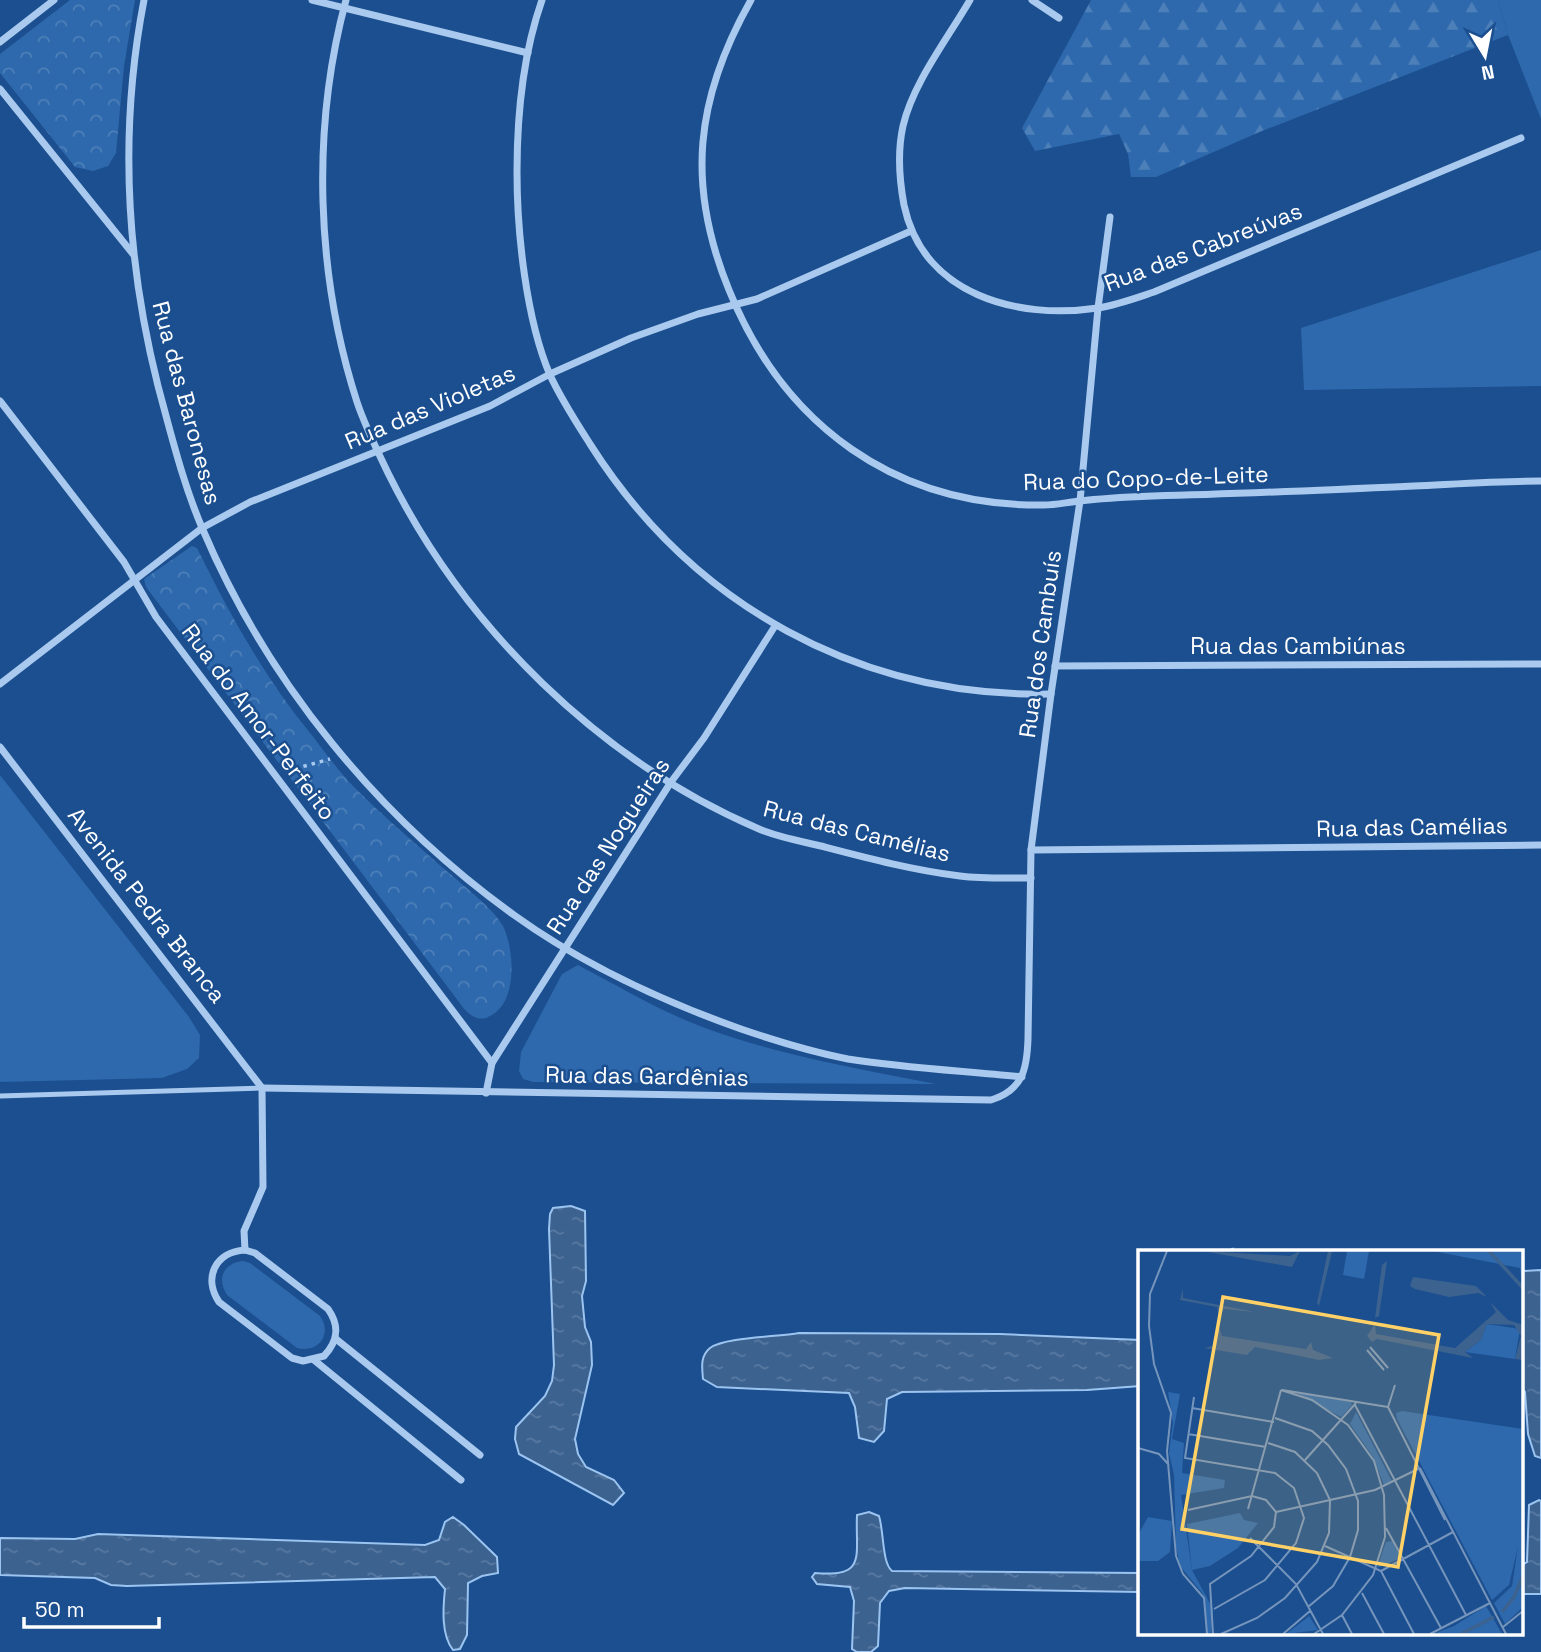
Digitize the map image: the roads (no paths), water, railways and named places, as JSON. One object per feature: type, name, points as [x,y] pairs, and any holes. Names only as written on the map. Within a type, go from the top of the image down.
[{"type":"street","points":[[0,42],[54,0]]},
{"type":"street","name":"Rua das Baronesas","points":[[144,0],[134,67],[128,187],[138,297],[169,428],[202,528],[261,642],[298,698],[342,755],[389,809],[452,867],[515,916],[564,946],[680,1006],[797,1047],[849,1059],[1022,1077]]},
{"type":"street","points":[[312,0],[345,4],[528,53]]},
{"type":"street","points":[[542,0],[528,53],[520,112],[517,201],[521,248],[529,297],[550,374],[577,424],[608,472],[644,517],[676,550],[712,582],[775,626],[853,663],[919,682],[1011,695],[1051,694]]},
{"type":"street","name":"Rua do Copo-de-Leite","points":[[751,0],[718,71],[710,101],[702,158],[706,221],[718,263],[735,305],[759,352],[815,419],[853,452],[905,480],[962,499],[1045,505],[1130,497],[1541,481]]},
{"type":"street","name":"Rua das Cabreúvas","points":[[971,0],[927,74],[904,123],[899,146],[899,163],[901,189],[911,231],[935,266],[953,281],[994,302],[1040,310],[1098,308],[1154,292],[1521,138]]},
{"type":"street","points":[[1032,0],[1059,18]]},
{"type":"street","name":"Rua das Camélias","points":[[345,4],[332,68],[324,142],[325,248],[333,304],[358,404],[378,451],[401,499],[476,613],[554,695],[595,729],[671,782],[720,810],[762,830],[907,868],[964,876],[1031,878]]},
{"type":"street","points":[[0,89],[133,254]]},
{"type":"street","name":"Rua dos Cambuís","points":[[1022,1077],[1028,1052],[1031,850],[1080,501],[1098,308],[1110,217]]},
{"type":"street","name":"Rua das Violetas","points":[[0,684],[202,528],[250,502],[490,405],[550,374],[631,338],[792,285],[911,231]]},
{"type":"street","name":"Rua do Amor-Perfeito","points":[[0,401],[135,578],[156,617],[492,1063]]},
{"type":"street","name":"Rua das Nogueiras","points":[[486,1093],[492,1063],[564,946],[671,782],[704,738],[775,626]]},
{"type":"street","name":"Rua das Cambiúnas","points":[[1055,666],[1541,664]]},
{"type":"street","name":"Avenida Pedra Branca","points":[[0,747],[262,1088]]},
{"type":"street","name":"Rua das Camélias","points":[[1031,850],[1541,845]]},
{"type":"street","name":"Rua das Gardênias","points":[[262,1088],[991,1100],[1002,1096],[1022,1077]]},
{"type":"street","points":[[244,1250],[244,1231],[263,1187],[262,1088]]},
{"type":"street","points":[[234,1251],[255,1253],[328,1309],[334,1318],[336,1339],[324,1356],[303,1361],[292,1358],[219,1302],[211,1283],[216,1263],[224,1255],[234,1251]]},
{"type":"street","points":[[336,1339],[480,1455]]},
{"type":"street","points":[[314,1360],[461,1479]]},
{"type":"lane","points":[[0,1096],[262,1088]]},
{"type":"water","points":[[571,1206],[585,1211],[586,1281],[582,1296],[585,1327],[591,1342],[592,1365],[575,1439],[578,1454],[586,1467],[614,1480],[624,1493],[613,1505],[519,1454],[515,1439],[516,1427],[545,1396],[552,1381],[554,1365],[550,1214],[553,1208]]},
{"type":"water","points":[[1541,1270],[1541,1458],[1535,1456],[1528,1434],[1524,1391],[1524,1271]]},
{"type":"water","points":[[799,1333],[1000,1334],[1138,1340],[1138,1386],[1087,1390],[902,1392],[887,1399],[884,1431],[874,1442],[859,1438],[855,1407],[849,1393],[717,1387],[703,1379],[702,1362],[710,1348],[739,1339]]},
{"type":"water","points":[[1541,1501],[1541,1594],[1524,1594],[1529,1505]]},
{"type":"water","points":[[869,1512],[879,1516],[886,1561],[892,1571],[1138,1573],[1138,1592],[905,1588],[889,1591],[880,1603],[878,1646],[871,1652],[857,1652],[852,1649],[854,1601],[850,1587],[817,1584],[812,1577],[815,1573],[844,1572],[851,1567],[857,1552],[857,1515]]},
{"type":"water","points":[[453,1517],[497,1557],[498,1573],[482,1576],[468,1583],[467,1635],[460,1649],[453,1650],[446,1637],[443,1613],[445,1589],[435,1577],[127,1586],[111,1585],[95,1578],[0,1575],[0,1538],[75,1539],[98,1534],[425,1545],[439,1540],[445,1522]]}]
